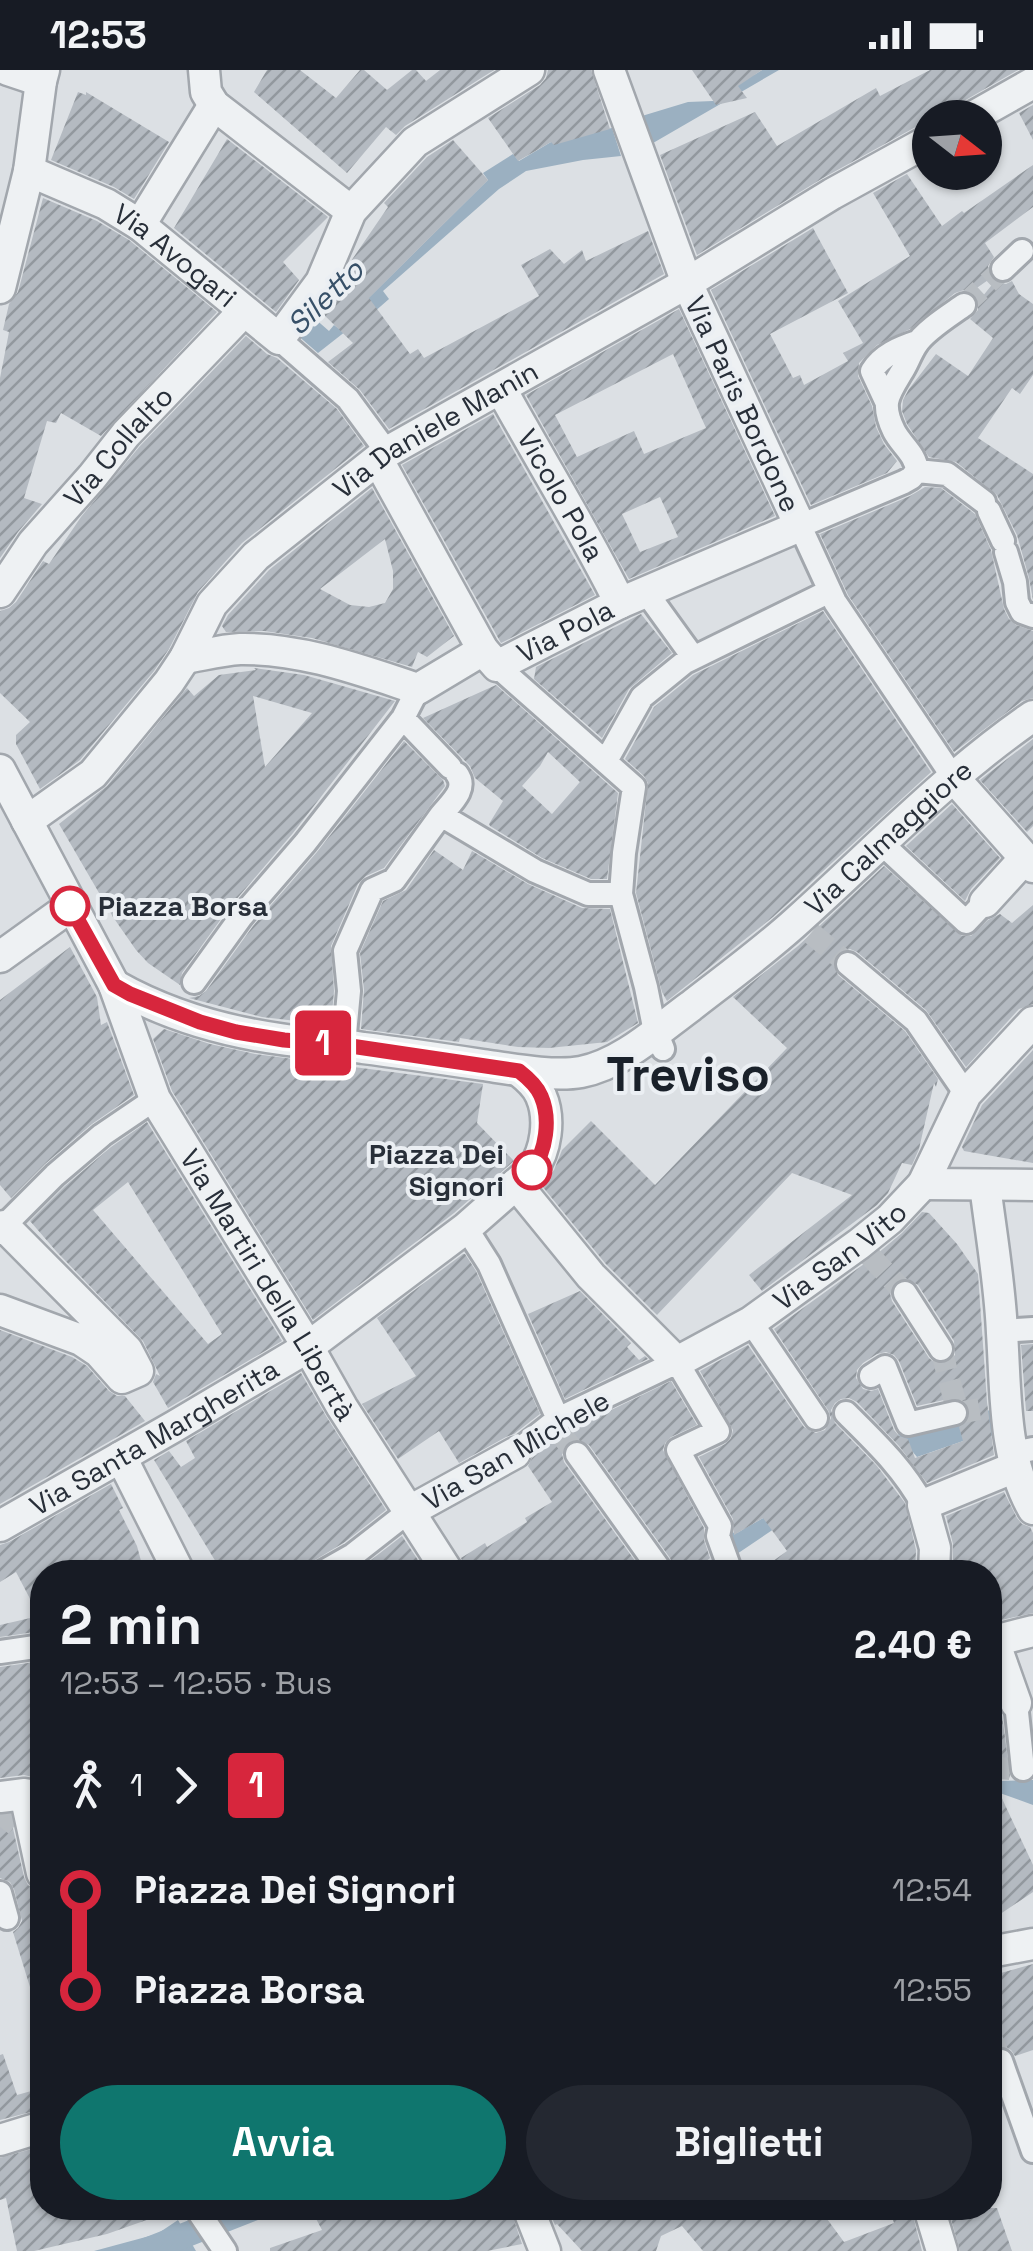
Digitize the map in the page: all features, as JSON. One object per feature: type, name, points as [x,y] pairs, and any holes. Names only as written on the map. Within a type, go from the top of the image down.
[{"type":"street","points":[[0,288],[29,170],[43,75],[8,70]]},
{"type":"street","points":[[204,70],[206,92],[214,106],[351,211]]},
{"type":"street","points":[[283,343],[321,282],[351,211],[415,142],[528,70]]},
{"type":"street","name":"Via Paris Bordone","points":[[609,70],[687,283],[800,526]]},
{"type":"street","points":[[1002,101],[1033,84]]},
{"type":"street","points":[[140,225],[214,106]]},
{"type":"street","name":"Via Daniele Manin","points":[[27,821],[92,774],[169,682],[212,604],[256,556],[383,456],[912,150]]},
{"type":"street","name":"Via Avogari","points":[[29,170],[106,204],[140,225],[348,398],[383,456]]},
{"type":"street","points":[[1004,269],[1022,251]]},
{"type":"street","points":[[880,842],[975,912],[1029,862],[953,778],[833,597],[800,526],[912,478],[916,462],[895,434],[886,402],[888,392],[917,342],[964,304]]},
{"type":"street","name":"Via Collalto","points":[[0,592],[33,543],[126,434],[244,311]]},
{"type":"street","name":"Vicolo Pola","points":[[501,389],[559,494],[590,542],[634,597]]},
{"type":"street","points":[[114,985],[186,995],[236,1032],[519,1071],[577,1073],[604,1066],[659,1041],[622,894],[634,787],[490,658],[383,456]]},
{"type":"street","points":[[916,471],[948,474],[986,507],[1005,546],[1016,582],[1017,602],[1022,612],[1033,616]]},
{"type":"street","name":"Via Pola","points":[[418,689],[800,526]]},
{"type":"street","points":[[634,597],[689,659]]},
{"type":"street","points":[[606,760],[642,697],[689,659],[833,597]]},
{"type":"street","points":[[185,658],[238,649],[275,651],[345,664],[418,689],[404,718],[305,844],[240,917],[186,995]]},
{"type":"street","name":"Via Calmaggiore","points":[[659,1041],[748,962],[803,927],[880,842],[994,743],[1033,716]]},
{"type":"street","points":[[344,1045],[349,992],[345,951],[372,890],[394,880],[461,788],[460,778],[404,718]]},
{"type":"street","name":"Via Martiri della Libertà","points":[[0,770],[114,985],[155,1099],[440,1560]]},
{"type":"street","points":[[441,816],[535,871],[588,894],[622,894]]},
{"type":"street","points":[[0,957],[70,906]]},
{"type":"street","points":[[848,964],[916,1021],[966,1094]]},
{"type":"street","name":"Via San Vito","points":[[677,1362],[751,1322],[864,1250],[923,1184],[966,1094],[1033,1022]]},
{"type":"street","name":"Via Santa Margherita","points":[[0,1526],[308,1347],[466,1228],[540,1159],[546,1131],[541,1096],[532,1081],[519,1071]]},
{"type":"street","points":[[0,1310],[81,1340],[99,1352],[122,1378],[138,1371],[127,1350],[2,1228],[54,1175],[102,1135],[155,1099]]},
{"type":"street","points":[[516,1184],[591,1276],[677,1362],[718,1431],[678,1450],[720,1526],[718,1536],[727,1560]]},
{"type":"street","points":[[923,1184],[1033,1185]]},
{"type":"street","points":[[985,1185],[1018,1330],[1012,1431],[1033,1509]]},
{"type":"street","points":[[466,1228],[488,1264],[556,1425]]},
{"type":"street","points":[[904,1293],[941,1348]]},
{"type":"street","points":[[751,1322],[816,1418]]},
{"type":"street","name":"Via San Michele","points":[[408,1512],[556,1425],[677,1362]]},
{"type":"street","points":[[870,1376],[884,1367],[908,1424],[955,1413]]},
{"type":"street","points":[[846,1413],[910,1480],[923,1504],[934,1560]]},
{"type":"street","points":[[923,1504],[1012,1431]]},
{"type":"street","points":[[577,1454],[653,1560]]},
{"type":"street","points":[[122,1457],[173,1560]]},
{"type":"street","points":[[344,1560],[408,1512]]},
{"type":"street","points":[[1002,1638],[1033,1630]]},
{"type":"street","points":[[0,1652],[30,1648]]},
{"type":"street","points":[[1002,1666],[1016,1703],[1022,1769]]},
{"type":"street","points":[[22,1794],[30,1826]]},
{"type":"street","points":[[0,1892],[7,1918]]},
{"type":"street","points":[[1002,1950],[1033,1944]]},
{"type":"street","points":[[1002,2064],[1033,2151]]},
{"type":"street","points":[[0,2140],[30,2131]]},
{"type":"street","points":[[204,2220],[224,2248]]},
{"type":"street","points":[[533,2220],[545,2251]]},
{"type":"street","points":[[933,2220],[942,2251]]},
{"type":"water","points":[[779,70],[641,150],[632,119],[688,102],[713,101],[750,73]]},
{"type":"water","points":[[612,128],[621,156],[526,171],[499,189],[383,291],[389,299],[357,327],[355,324],[318,353],[296,334],[313,317],[329,331],[334,325],[338,328],[488,180],[483,173],[513,154],[519,161],[551,142]]},
{"type":"water","points":[[1002,1407],[1003,1434],[969,1439],[917,1457],[898,1434]]},
{"type":"water","points":[[811,1504],[731,1558],[728,1532],[737,1533],[782,1507]]},
{"type":"water","points":[[1033,1780],[1033,1805],[1002,1794],[1002,1781]]},
{"type":"water","points":[[178,2220],[196,2251],[94,2251],[157,2234]]},
{"type":"water","points":[[211,2220],[254,2220],[221,2232]]},
{"type":"building","points":[[267,70],[300,70],[336,98],[360,70],[387,90],[412,70],[426,81],[440,70],[494,70],[396,135],[386,127],[347,173],[254,92]]},
{"type":"building","points":[[548,70],[591,70],[610,129],[554,145],[551,142],[518,161],[488,118],[540,85]]},
{"type":"building","points":[[692,70],[762,70],[738,86],[747,98],[716,105]]},
{"type":"building","points":[[930,70],[1018,70],[966,100],[912,100],[912,129],[697,255],[660,155],[755,112],[777,146],[876,88],[880,96]]},
{"type":"building","points":[[78,92],[86,92],[169,142],[134,199],[51,160]]},
{"type":"building","points":[[1033,105],[1033,140],[1019,113]]},
{"type":"building","points":[[227,139],[328,217],[283,262],[299,280],[276,312],[174,228]]},
{"type":"building","points":[[453,140],[488,180],[369,298],[410,354],[418,349],[424,358],[539,296],[521,265],[550,249],[564,264],[582,250],[586,261],[648,231],[664,274],[389,429],[360,390],[328,362],[353,343],[322,313],[388,207],[384,203],[427,157]]},
{"type":"building","points":[[1033,165],[1033,207],[985,243],[994,257],[988,266],[991,278],[971,292],[955,293],[910,329],[877,345],[859,363],[858,376],[872,406],[876,427],[897,461],[887,473],[811,505],[711,290],[813,228],[848,293],[770,334],[793,378],[800,375],[804,385],[848,361],[843,353],[863,343],[838,301],[910,256],[873,193],[907,174],[912,190],[918,190],[942,226]]},
{"type":"building","points":[[43,198],[97,221],[129,240],[217,312],[101,436],[61,413],[56,423],[47,421],[24,498],[42,504],[0,558],[0,378],[9,332],[3,330],[9,304],[18,292]]},
{"type":"building","points":[[995,281],[1012,281],[1019,294],[1033,304],[1033,375],[1020,394],[1012,388],[978,438],[1033,474],[1033,600],[1017,535],[997,495],[956,462],[929,457],[902,411],[909,389],[936,354],[968,376],[993,338],[970,319]]},
{"type":"building","points":[[679,309],[775,516],[629,579],[526,395]],"holes":[[[673,354],[706,428],[644,454],[634,431],[577,457],[555,415]],[[660,497],[678,537],[640,552],[622,514]]]},
{"type":"building","points":[[246,336],[337,409],[364,446],[242,543],[198,592],[154,671],[80,760],[40,789],[16,744],[16,735],[30,722],[0,693],[0,611],[16,602],[43,561],[49,564],[81,517],[140,446]]},
{"type":"building","points":[[493,414],[595,595],[501,643],[402,465]]},
{"type":"building","points":[[925,487],[941,488],[975,514],[991,550],[1004,609],[1016,625],[1033,631],[1033,698],[1022,701],[954,752],[848,595],[820,534]]},
{"type":"building","points":[[372,488],[454,636],[427,657],[418,652],[412,667],[312,638],[264,631],[226,632],[222,626],[228,615],[269,570]],"holes":[[[385,539],[393,589],[385,603],[369,607],[350,605],[320,589]]]},
{"type":"building","points":[[823,611],[931,772],[773,917],[667,1001],[636,893],[648,783],[625,759],[654,707],[693,675]]},
{"type":"building","points":[[641,614],[672,653],[629,689],[602,738],[534,679],[536,667]]},
{"type":"building","points":[[256,670],[304,675],[395,701],[293,833],[229,908],[182,973],[180,985],[136,950],[59,824],[107,786],[187,688],[194,696],[219,675]],"holes":[[[253,696],[312,713],[265,767]]]},
{"type":"building","points":[[496,685],[618,793],[607,879],[591,879],[542,858],[490,826],[503,801],[475,778],[470,766],[423,718]],"holes":[[[548,752],[580,782],[552,814],[522,786]]]},
{"type":"building","points":[[1033,739],[1033,826],[1027,832],[980,780]]},
{"type":"building","points":[[404,741],[445,786],[384,868],[358,884],[331,946],[331,1025],[262,1017],[189,998],[206,991],[253,926]]},
{"type":"building","points":[[952,804],[1000,858],[965,901],[906,846]]},
{"type":"building","points":[[434,850],[463,870],[472,851],[528,884],[582,908],[610,909],[638,1023],[607,1042],[549,1048],[460,1038],[459,1042],[361,1029],[364,990],[360,953],[383,901],[406,890]]},
{"type":"building","points":[[884,866],[962,936],[971,936],[1000,914],[1012,923],[1033,905],[1033,1004],[1019,1009],[966,1067],[926,1010],[857,952],[850,949],[837,954],[833,962],[838,975],[905,1031],[938,1079],[912,1165],[902,1163],[888,1193],[877,1205],[762,1291],[749,1275],[852,1195],[792,1173],[657,1315],[605,1263],[542,1186],[562,1150],[591,1121],[655,1185],[787,1048],[733,997],[798,946]]},
{"type":"building","points":[[70,947],[97,997],[101,1025],[107,1022],[134,1095],[92,1124],[11,1198],[0,1185],[0,1000]]},
{"type":"building","points":[[164,1029],[255,1054],[483,1084],[477,1123],[514,1161],[454,1213],[313,1320],[172,1091],[153,1039]]},
{"type":"building","points":[[1033,1050],[1033,1163],[964,1151],[962,1147],[982,1105]]},
{"type":"building","points":[[147,1122],[282,1341],[168,1408],[153,1382],[156,1374],[160,1376],[143,1341],[30,1221],[111,1147]],"holes":[[[128,1182],[222,1334],[208,1344],[93,1210]]]},
{"type":"building","points":[[922,1212],[929,1213],[957,1244],[978,1274],[994,1455],[927,1483],[899,1446],[857,1402],[841,1399],[831,1410],[835,1423],[877,1466],[905,1503],[916,1560],[775,1560],[787,1551],[763,1518],[734,1535],[733,1519],[699,1457],[725,1444],[733,1430],[700,1371],[748,1345],[804,1427],[816,1433],[825,1430],[831,1418],[828,1410],[774,1329],[871,1259]],"holes":[[[905,1278],[918,1285],[954,1341],[955,1355],[948,1362],[935,1363],[929,1358],[892,1301],[892,1285],[898,1280]],[[877,1354],[894,1355],[917,1406],[953,1398],[966,1404],[969,1418],[959,1427],[963,1441],[915,1458],[908,1439],[894,1430],[878,1389],[863,1389],[856,1378],[863,1363]]]},
{"type":"building","points":[[463,1254],[476,1271],[540,1414],[514,1434],[459,1463],[439,1431],[398,1459],[362,1404],[416,1376],[377,1318]]},
{"type":"building","points":[[580,1291],[631,1343],[627,1347],[639,1360],[645,1356],[648,1359],[565,1399],[528,1314]]},
{"type":"building","points":[[0,1330],[87,1366],[109,1391],[125,1396],[145,1421],[0,1504]]},
{"type":"building","points":[[1033,1344],[1033,1411],[1026,1411],[1021,1345]]},
{"type":"building","points":[[301,1373],[386,1510],[315,1560],[215,1560],[154,1460],[169,1451],[181,1467],[195,1458],[186,1441]]},
{"type":"building","points":[[671,1381],[697,1425],[671,1437],[663,1450],[704,1528],[710,1558],[671,1560],[589,1445],[576,1439],[564,1447],[564,1462],[634,1560],[462,1560],[485,1543],[487,1547],[527,1522],[525,1518],[552,1502],[528,1466],[532,1458],[566,1432]]},
{"type":"building","points":[[111,1484],[141,1560],[30,1560],[30,1599],[16,1572],[0,1582],[0,1545]]},
{"type":"building","points":[[1004,1492],[1017,1518],[1033,1533],[1033,1613],[1002,1620],[1002,1560],[953,1560],[946,1516]]},
{"type":"building","points":[[402,1536],[418,1560],[371,1560]]},
{"type":"building","points":[[30,1618],[30,1633],[0,1637],[0,1625]]},
{"type":"building","points":[[30,1663],[30,1776],[0,1778],[0,1667]]},
{"type":"building","points":[[1002,1715],[1010,1775],[1009,1779],[1002,1778]]},
{"type":"building","points":[[1002,1798],[1033,1865],[1033,1892],[1002,1913]]},
{"type":"building","points":[[0,1815],[10,1815],[24,1877],[30,1886],[30,1987],[13,1932],[22,1921],[14,1889],[10,1882],[0,1878]]},
{"type":"building","points":[[1033,1964],[1033,2050],[1015,2056],[1002,2047],[1002,1973]]},
{"type":"building","points":[[3,2054],[17,2095],[30,2091],[30,2112],[0,2120]]},
{"type":"building","points":[[30,2149],[30,2220],[147,2220],[107,2234],[34,2251],[17,2251],[6,2198],[0,2200],[0,2158]]},
{"type":"building","points":[[317,2220],[514,2220],[522,2244],[487,2251],[270,2251],[322,2230]]},
{"type":"building","points":[[553,2220],[828,2220],[844,2242],[894,2223],[893,2220],[914,2220],[922,2251],[703,2251],[682,2226],[661,2236],[656,2251],[582,2251]]},
{"type":"building","points":[[951,2220],[1001,2220],[1012,2251],[960,2251]]},
{"type":"waterway","points":[[145,2251],[224,2220]]},
{"type":"tunnel","points":[[964,305],[1003,269]]},
{"type":"tunnel","points":[[811,933],[848,964]]},
{"type":"tunnel","points":[[869,1255],[905,1293]]},
{"type":"tunnel","points":[[941,1349],[958,1413],[1002,1405]]},
{"type":"tunnel","points":[[557,1430],[577,1454]]},
{"type":"tunnel","points":[[1002,1768],[1010,1769]]},
{"type":"tunnel","points":[[0,1827],[25,1794]]},
{"type":"bus line","name":"1","points":[[70,906],[114,985],[200,1022],[284,1040],[519,1071],[532,1081],[545,1113],[544,1146],[532,1170]]},
{"type":"place","name":"Piazza Borsa","points":[[70,906]]},
{"type":"place","name":"Piazza Dei Signori","points":[[532,1170]]},
{"type":"district","name":"Treviso","points":[[688,1074]]},
{"type":"water label","name":"Siletto","points":[[325,297]]}]
